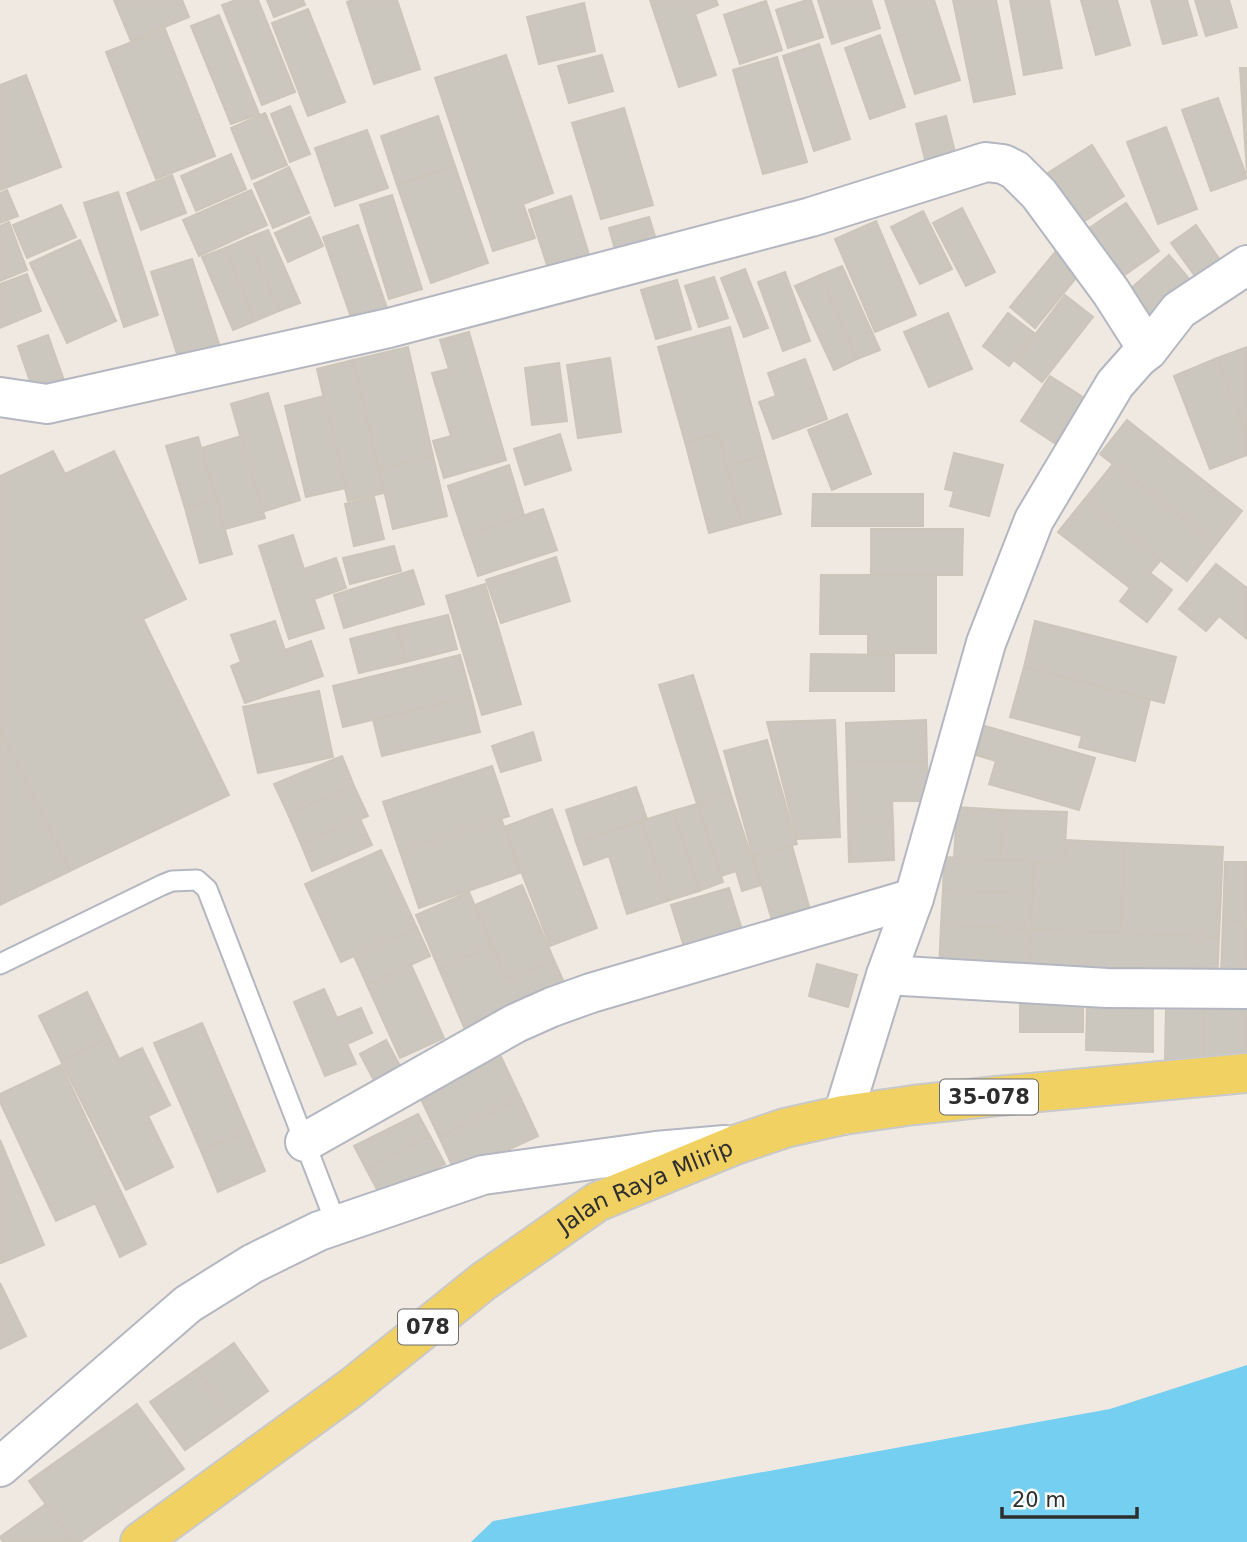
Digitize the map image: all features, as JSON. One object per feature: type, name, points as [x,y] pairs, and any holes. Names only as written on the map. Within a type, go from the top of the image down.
[{"type":"main road","name":"Jalan Raya Mlirip","points":[[140,1542],[351,1388],[484,1282],[597,1202],[735,1145],[785,1128],[843,1115],[997,1096],[1247,1073]]},
{"type":"street","points":[[0,397],[47,404],[388,328],[811,217],[986,162],[1003,164],[1015,170],[1039,194],[1111,292],[1148,349]]},
{"type":"street","points":[[843,1115],[886,975],[914,898],[986,643],[1034,520],[1115,384],[1179,310],[1247,265]]},
{"type":"street","points":[[305,1142],[516,1023],[552,1007],[591,993],[914,898]]},
{"type":"street","points":[[886,975],[1107,988],[1247,989]]},
{"type":"street","points":[[0,1468],[187,1304],[252,1264],[319,1231],[483,1175],[656,1151],[735,1145]]},
{"type":"lane","points":[[0,964],[162,885],[172,881],[197,880],[207,889],[337,1226]]},
{"type":"water","points":[[1247,1365],[1247,1542],[471,1542],[493,1521],[1110,1409]]},
{"type":"building","points":[[114,0],[182,0],[189,17],[131,41]]},
{"type":"building","points":[[236,0],[258,0],[295,92],[262,105],[222,5]]},
{"type":"building","points":[[267,0],[303,0],[305,5],[274,17]]},
{"type":"building","points":[[397,0],[420,69],[374,84],[347,2]]},
{"type":"building","points":[[650,0],[716,0],[718,5],[695,14],[716,75],[679,87]]},
{"type":"building","points":[[811,0],[823,37],[788,48],[776,10]]},
{"type":"building","points":[[818,0],[871,0],[880,28],[832,44]]},
{"type":"building","points":[[885,0],[934,0],[960,80],[915,94]]},
{"type":"building","points":[[953,0],[996,0],[1015,94],[974,102]]},
{"type":"building","points":[[1010,0],[1049,0],[1062,68],[1024,75]]},
{"type":"building","points":[[1081,0],[1117,0],[1130,45],[1096,55]]},
{"type":"building","points":[[1151,0],[1187,0],[1197,35],[1163,44]]},
{"type":"building","points":[[1195,0],[1229,0],[1237,27],[1206,36]]},
{"type":"building","points":[[766,1],[782,50],[740,64],[724,15]]},
{"type":"building","points":[[584,3],[595,51],[539,64],[527,17]]},
{"type":"building","points":[[308,9],[345,102],[308,116],[272,23]]},
{"type":"building","points":[[219,15],[259,114],[231,124],[191,26]]},
{"type":"building","points":[[165,29],[215,156],[156,179],[106,52]]},
{"type":"building","points":[[880,35],[905,107],[870,119],[845,48]]},
{"type":"building","points":[[819,44],[850,139],[814,151],[783,56]]},
{"type":"building","points":[[506,55],[553,193],[523,204],[535,238],[493,251],[435,78]]},
{"type":"building","points":[[602,55],[613,91],[569,103],[558,66]]},
{"type":"building","points":[[777,57],[807,162],[763,174],[733,70]]},
{"type":"building","points":[[1240,68],[1247,68],[1247,99],[1242,99]]},
{"type":"building","points":[[26,75],[61,167],[0,190],[0,85]]},
{"type":"building","points":[[1218,98],[1247,178],[1211,191],[1182,110]]},
{"type":"building","points":[[1242,99],[1247,99],[1247,173]]},
{"type":"building","points":[[290,106],[310,154],[290,162],[271,114]]},
{"type":"building","points":[[624,108],[653,205],[601,219],[572,123]]},
{"type":"building","points":[[265,113],[287,165],[252,179],[231,128]]},
{"type":"building","points":[[438,116],[455,166],[397,185],[381,136]]},
{"type":"building","points":[[946,116],[956,156],[926,163],[916,124]]},
{"type":"building","points":[[1166,127],[1197,209],[1158,224],[1127,142]]},
{"type":"building","points":[[367,130],[388,188],[335,206],[315,148]]},
{"type":"building","points":[[1092,145],[1124,196],[1075,227],[1043,176]]},
{"type":"building","points":[[231,154],[246,189],[196,211],[181,176]]},
{"type":"building","points":[[455,166],[488,263],[431,283],[397,185]]},
{"type":"building","points":[[289,167],[309,213],[273,228],[254,184]]},
{"type":"building","points":[[172,175],[186,213],[141,230],[127,193]]},
{"type":"building","points":[[7,190],[18,216],[0,223],[0,193]]},
{"type":"building","points":[[251,190],[267,225],[199,256],[183,220]]},
{"type":"building","points":[[118,192],[158,315],[124,327],[84,203]]},
{"type":"building","points":[[392,195],[422,289],[389,299],[360,205]]},
{"type":"building","points":[[571,196],[590,258],[549,271],[529,210]]},
{"type":"building","points":[[1126,203],[1159,251],[1113,283],[1079,235]]},
{"type":"building","points":[[61,205],[76,237],[27,258],[13,225]]},
{"type":"building","points":[[962,208],[995,272],[966,286],[933,223]]},
{"type":"building","points":[[923,211],[952,269],[920,284],[891,227]]},
{"type":"building","points":[[310,217],[323,246],[288,262],[275,233]]},
{"type":"building","points":[[649,217],[659,249],[618,260],[609,228]]},
{"type":"building","points":[[876,221],[916,315],[875,332],[835,239]]},
{"type":"building","points":[[9,222],[27,270],[0,281],[0,226]]},
{"type":"building","points":[[358,225],[387,308],[352,320],[323,237]]},
{"type":"building","points":[[1196,225],[1222,263],[1198,280],[1171,243]]},
{"type":"building","points":[[268,230],[300,303],[279,311],[248,238]]},
{"type":"building","points":[[248,238],[279,311],[255,321],[225,248]]},
{"type":"building","points":[[80,240],[116,321],[67,343],[30,263]]},
{"type":"building","points":[[225,248],[255,321],[233,330],[202,257]]},
{"type":"building","points":[[1056,251],[1081,272],[1035,328],[1010,307]]},
{"type":"building","points":[[1169,255],[1190,280],[1144,321],[1122,296]]},
{"type":"building","points":[[192,259],[220,347],[179,360],[151,272]]},
{"type":"building","points":[[842,266],[880,350],[857,359],[820,275]]},
{"type":"building","points":[[745,269],[768,328],[744,337],[721,278]]},
{"type":"building","points":[[785,272],[810,341],[783,351],[758,282]]},
{"type":"building","points":[[27,274],[41,311],[0,328],[0,284]]},
{"type":"building","points":[[820,275],[857,359],[834,370],[795,286]]},
{"type":"building","points":[[714,277],[728,318],[699,327],[685,286]]},
{"type":"building","points":[[677,280],[691,329],[656,339],[641,290]]},
{"type":"building","points":[[1065,295],[1093,317],[1042,382],[1015,361]]},
{"type":"building","points":[[948,313],[972,369],[929,387],[904,332]]},
{"type":"building","points":[[1008,313],[1034,333],[1009,366],[983,346]]},
{"type":"building","points":[[730,327],[765,456],[727,466],[718,434],[685,442],[658,347]]},
{"type":"building","points":[[469,332],[506,460],[444,478],[433,441],[451,436],[432,373],[449,369],[440,340]]},
{"type":"building","points":[[48,335],[66,386],[35,396],[18,346]]},
{"type":"building","points":[[408,347],[433,456],[379,469],[353,360]]},
{"type":"building","points":[[1247,347],[1247,436],[1217,358]]},
{"type":"building","points":[[610,358],[621,432],[578,438],[567,365]]},
{"type":"building","points":[[1217,358],[1247,436],[1247,455],[1210,469],[1174,376]]},
{"type":"building","points":[[805,359],[827,419],[773,439],[759,402],[776,396],[768,373]]},
{"type":"building","points":[[353,360],[384,493],[348,501],[317,369]]},
{"type":"building","points":[[559,363],[567,421],[532,425],[525,368]]},
{"type":"building","points":[[1050,376],[1086,399],[1056,444],[1021,421]]},
{"type":"building","points":[[268,393],[300,500],[262,512],[231,404]]},
{"type":"building","points":[[324,396],[346,488],[306,497],[285,406]]},
{"type":"building","points":[[847,414],[871,474],[832,490],[808,430]]},
{"type":"building","points":[[1127,420],[1242,511],[1216,544],[1100,454]]},
{"type":"building","points":[[560,434],[571,470],[525,485],[514,449]]},
{"type":"building","points":[[718,434],[742,524],[709,533],[685,442]]},
{"type":"building","points":[[241,436],[265,518],[225,529],[202,448]]},
{"type":"building","points":[[198,437],[216,499],[185,508],[166,446]]},
{"type":"building","points":[[53,451],[65,474],[114,451],[186,599],[143,619],[229,795],[70,871],[0,729],[0,476]]},
{"type":"building","points":[[954,453],[1003,465],[989,516],[950,506],[954,491],[945,489]]},
{"type":"building","points":[[433,456],[447,516],[393,529],[379,469]]},
{"type":"building","points":[[765,456],[781,514],[742,524],[727,466]]},
{"type":"building","points":[[1113,464],[1216,544],[1187,581],[1084,500]]},
{"type":"building","points":[[509,465],[524,515],[464,535],[448,486]]},
{"type":"building","points":[[813,494],[923,494],[923,526],[812,526]]},
{"type":"building","points":[[374,497],[384,539],[354,546],[345,504]]},
{"type":"building","points":[[216,499],[232,554],[200,563],[185,508]]},
{"type":"building","points":[[1084,500],[1161,560],[1150,573],[1172,590],[1147,622],[1120,601],[1130,588],[1058,532]]},
{"type":"building","points":[[543,509],[557,550],[478,576],[464,535]]},
{"type":"building","points":[[871,529],[963,529],[962,575],[871,575]]},
{"type":"building","points":[[293,535],[304,569],[336,558],[346,588],[314,599],[324,628],[289,639],[259,546]]},
{"type":"building","points":[[394,546],[401,571],[350,584],[343,558]]},
{"type":"building","points":[[556,557],[570,601],[501,623],[486,580]]},
{"type":"building","points":[[1216,564],[1247,588],[1247,639],[1219,616],[1206,631],[1179,609]]},
{"type":"building","points":[[413,570],[424,604],[344,628],[334,595]]},
{"type":"building","points":[[821,575],[936,575],[936,653],[868,653],[868,634],[820,634]]},
{"type":"building","points":[[485,584],[521,704],[482,715],[446,596]]},
{"type":"building","points":[[448,615],[457,649],[406,662],[397,627]]},
{"type":"building","points":[[275,621],[285,650],[311,641],[323,676],[245,703],[231,666],[241,662],[231,635]]},
{"type":"building","points":[[1035,621],[1176,657],[1164,703],[1024,667]]},
{"type":"building","points":[[397,627],[406,662],[359,673],[350,639]]},
{"type":"building","points":[[811,654],[894,655],[894,691],[810,691]]},
{"type":"building","points":[[460,655],[471,696],[343,727],[333,686]]},
{"type":"building","points":[[1024,667],[1150,700],[1135,761],[1079,747],[1082,736],[1010,717]]},
{"type":"building","points":[[693,675],[730,792],[697,804],[659,685]]},
{"type":"building","points":[[319,691],[333,757],[258,773],[243,707]]},
{"type":"building","points":[[471,696],[480,732],[382,756],[373,720]]},
{"type":"building","points":[[835,720],[840,837],[797,839],[767,722]]},
{"type":"building","points":[[926,720],[927,761],[847,763],[846,723]]},
{"type":"building","points":[[985,726],[1095,758],[1079,810],[989,784],[996,761],[976,755]]},
{"type":"building","points":[[0,729],[70,871],[0,905]]},
{"type":"building","points":[[533,732],[541,760],[501,772],[492,746]]},
{"type":"building","points":[[767,740],[797,844],[753,856],[724,751]]},
{"type":"building","points":[[342,756],[354,786],[288,814],[274,784]]},
{"type":"building","points":[[927,761],[929,801],[892,801],[893,821],[848,822],[847,763]]},
{"type":"building","points":[[492,766],[509,816],[400,852],[383,802]]},
{"type":"building","points":[[354,786],[368,816],[301,844],[288,814]]},
{"type":"building","points":[[636,787],[647,819],[576,842],[566,810]]},
{"type":"building","points":[[730,792],[761,885],[742,891],[736,871],[721,876],[697,804]]},
{"type":"building","points":[[697,804],[723,882],[699,891],[673,811]]},
{"type":"building","points":[[957,807],[1003,810],[1001,860],[954,858]]},
{"type":"building","points":[[552,809],[597,928],[550,946],[504,827]]},
{"type":"building","points":[[1003,810],[1067,812],[1064,862],[1001,860]]},
{"type":"building","points":[[673,811],[699,891],[667,901],[641,821]]},
{"type":"building","points":[[501,818],[520,873],[419,908],[400,852]]},
{"type":"building","points":[[360,819],[372,845],[312,871],[301,844]]},
{"type":"building","points":[[641,821],[667,901],[627,914],[609,856],[584,865],[576,842]]},
{"type":"building","points":[[893,821],[894,860],[849,862],[848,822]]},
{"type":"building","points":[[1065,840],[1125,843],[1121,933],[1031,929],[1034,862],[1064,862]]},
{"type":"building","points":[[1125,843],[1223,847],[1219,937],[1121,933]]},
{"type":"building","points":[[792,846],[812,917],[774,927],[753,856]]},
{"type":"building","points":[[381,850],[417,928],[341,962],[305,884]]},
{"type":"building","points":[[944,857],[1034,862],[1032,894],[943,890]]},
{"type":"building","points":[[1225,862],[1247,862],[1247,921],[1223,920]]},
{"type":"building","points":[[522,885],[554,960],[507,980],[475,905]]},
{"type":"building","points":[[729,888],[744,936],[686,953],[671,905]]},
{"type":"building","points":[[943,890],[1032,894],[1031,929],[941,925]]},
{"type":"building","points":[[469,892],[492,946],[439,969],[416,915]]},
{"type":"building","points":[[1223,920],[1247,921],[1247,975],[1221,974]]},
{"type":"building","points":[[941,925],[1031,929],[1029,972],[939,969]]},
{"type":"building","points":[[417,928],[430,956],[367,985],[354,956]]},
{"type":"building","points":[[1031,929],[1219,937],[1217,981],[1029,972]]},
{"type":"building","points":[[492,946],[507,980],[554,960],[567,989],[466,1032],[439,969]]},
{"type":"building","points":[[817,964],[857,975],[848,1007],[809,996]]},
{"type":"building","points":[[411,965],[444,1038],[400,1058],[367,985]]},
{"type":"building","points":[[324,989],[337,1018],[361,1008],[372,1033],[347,1044],[356,1064],[325,1076],[294,1002]]},
{"type":"building","points":[[87,992],[109,1038],[61,1061],[39,1016]]},
{"type":"building","points":[[1020,995],[1083,995],[1083,1032],[1020,1032]]},
{"type":"building","points":[[1166,1005],[1204,1005],[1204,1059],[1165,1059]]},
{"type":"building","points":[[1204,1005],[1247,1005],[1247,1059],[1204,1059]]},
{"type":"building","points":[[1087,1006],[1153,1007],[1153,1052],[1086,1050]]},
{"type":"building","points":[[202,1023],[248,1131],[201,1151],[154,1043]]},
{"type":"building","points":[[109,1038],[119,1059],[142,1048],[170,1105],[148,1116],[173,1167],[126,1190],[61,1061]]},
{"type":"building","points":[[386,1040],[404,1073],[378,1088],[360,1054]]},
{"type":"building","points":[[501,1057],[521,1099],[439,1137],[419,1095]]},
{"type":"building","points":[[61,1065],[121,1192],[56,1221],[0,1102],[0,1094]]},
{"type":"building","points":[[521,1099],[538,1136],[456,1174],[439,1137]]},
{"type":"building","points":[[418,1114],[430,1136],[366,1169],[354,1146]]},
{"type":"building","points":[[248,1131],[265,1171],[218,1192],[201,1151]]},
{"type":"building","points":[[430,1136],[445,1164],[381,1197],[366,1169]]},
{"type":"building","points":[[0,1140],[44,1245],[1,1263],[0,1262]]},
{"type":"building","points":[[121,1192],[146,1244],[120,1257],[95,1203]]},
{"type":"building","points":[[0,1283],[26,1336],[0,1349]]},
{"type":"building","points":[[234,1343],[268,1391],[231,1418],[196,1370]]},
{"type":"building","points":[[196,1370],[231,1418],[185,1450],[150,1402]]},
{"type":"building","points":[[137,1404],[184,1469],[80,1542],[73,1542],[29,1481]]},
{"type":"building","points":[[46,1504],[73,1542],[3,1542],[0,1537]]}]
